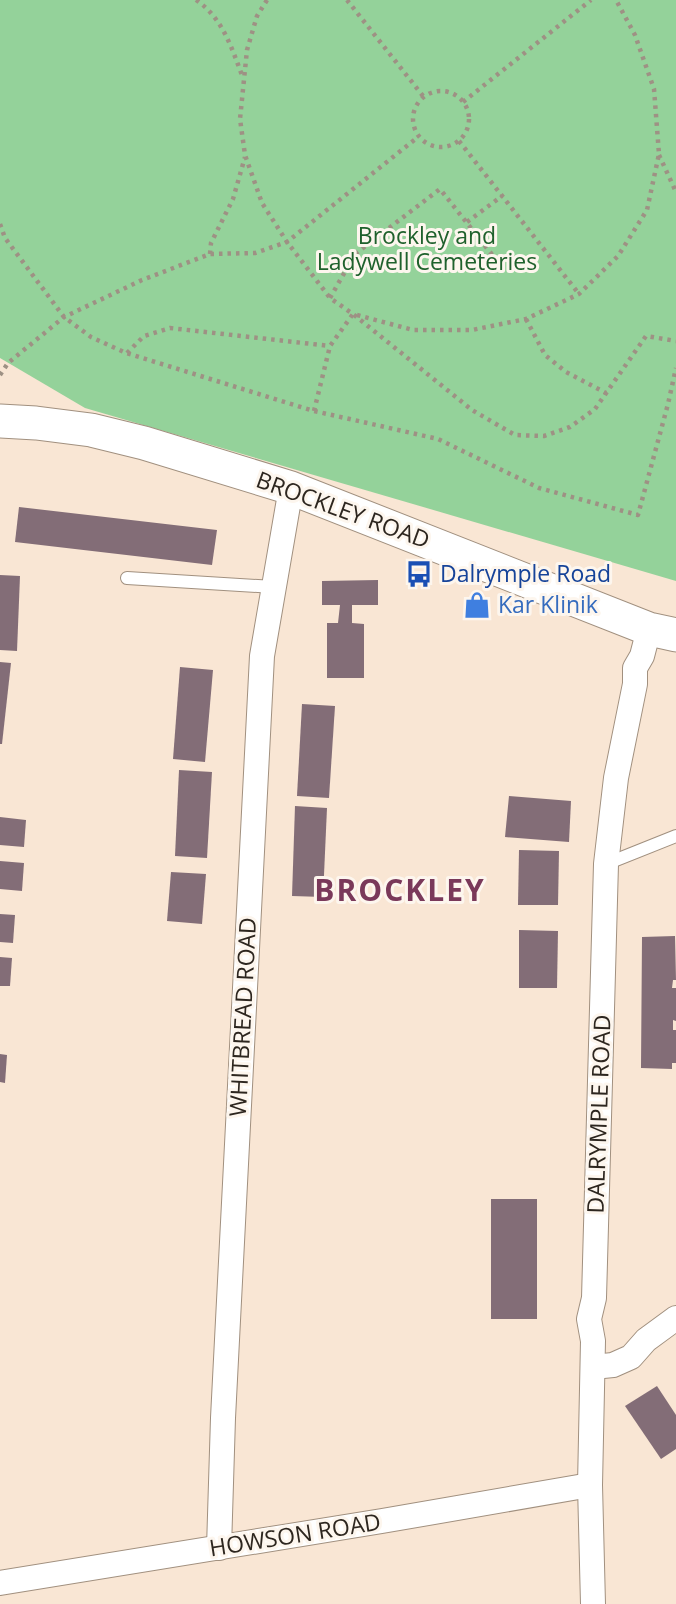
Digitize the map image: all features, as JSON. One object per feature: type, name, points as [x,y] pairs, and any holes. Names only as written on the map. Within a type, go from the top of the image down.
[{"type":"main road","name":"BROCKLEY ROAD","points":[[0,421],[91,430],[144,443],[291,488],[663,632]]},
{"type":"street","name":"WHITBREAD ROAD","points":[[219,1548],[223,1418],[262,656],[291,488]]},
{"type":"street","name":"DALRYMPLE ROAD","points":[[593,1604],[590,1485],[593,1341],[589,1318],[594,1298],[606,864],[616,778],[635,684],[635,668],[663,632]]},
{"type":"street","points":[[593,1367],[614,1364],[631,1357],[646,1340],[676,1318]]},
{"type":"street","name":"HOWSON ROAD","points":[[0,1583],[590,1485]]},
{"type":"lane","points":[[127,578],[275,587]]},
{"type":"lane","points":[[606,864],[676,836]]},
{"type":"path","points":[[196,0],[207,8],[222,27],[243,79]]},
{"type":"path","points":[[267,0],[257,16],[247,50],[240,119],[245,155],[262,203],[287,242],[330,298],[472,410],[515,435],[544,436],[570,427],[595,410],[646,336],[676,341]]},
{"type":"path","points":[[347,0],[423,96]]},
{"type":"path","points":[[463,102],[591,0]]},
{"type":"path","points":[[353,314],[413,330],[472,330],[526,319],[579,294],[618,256],[647,210],[659,155],[654,89],[635,35],[616,0]]},
{"type":"path","points":[[440,90],[457,96],[463,102],[469,124],[459,141],[437,147],[418,137],[412,116],[423,96],[440,90]]},
{"type":"path","points":[[0,375],[8,363],[64,317],[142,279],[210,254],[255,253],[287,242],[418,137]]},
{"type":"path","points":[[459,141],[579,294]]},
{"type":"path","points":[[210,254],[211,243],[233,199],[245,155]]},
{"type":"path","points":[[659,155],[676,192]]},
{"type":"path","points":[[330,298],[355,254],[440,189],[505,271]]},
{"type":"path","points":[[467,222],[502,196]]},
{"type":"path","points":[[0,225],[5,238],[64,317],[90,338],[126,353],[314,411],[438,439],[538,488],[638,515],[676,368]]},
{"type":"path","points":[[314,411],[330,346],[353,314]]},
{"type":"path","points":[[526,319],[545,355],[566,372],[606,393]]},
{"type":"path","points":[[126,353],[144,336],[170,328],[330,346]]},
{"type":"green space","name":"Brockley and Ladywell Cemeteries","points":[[0,0],[676,0],[676,581],[85,408],[0,358]]},
{"type":"building","points":[[19,507],[217,530],[212,565],[15,542]]},
{"type":"building","points":[[0,575],[20,576],[17,651],[0,650]]},
{"type":"building","points":[[378,580],[378,605],[352,605],[352,623],[364,624],[364,678],[327,678],[327,623],[338,623],[340,605],[322,605],[322,581]]},
{"type":"building","points":[[0,662],[11,663],[2,744],[0,744]]},
{"type":"building","points":[[180,667],[213,670],[205,762],[173,759]]},
{"type":"building","points":[[302,704],[335,706],[329,798],[297,796]]},
{"type":"building","points":[[179,770],[212,772],[207,858],[175,856]]},
{"type":"building","points":[[509,796],[571,801],[569,842],[505,837]]},
{"type":"building","points":[[295,806],[327,808],[323,897],[292,896]]},
{"type":"building","points":[[0,817],[26,820],[24,847],[0,845]]},
{"type":"building","points":[[519,850],[559,851],[558,905],[518,905]]},
{"type":"building","points":[[0,861],[24,863],[22,891],[0,889]]},
{"type":"building","points":[[171,872],[206,874],[202,924],[167,921]]},
{"type":"building","points":[[0,914],[15,915],[13,943],[0,942]]},
{"type":"building","points":[[519,930],[558,931],[557,988],[519,988]]},
{"type":"building","points":[[675,936],[676,980],[673,980],[672,988],[676,988],[676,1021],[673,1020],[673,1030],[676,1030],[676,1063],[672,1063],[672,1069],[641,1068],[642,937]]},
{"type":"building","points":[[0,957],[12,958],[10,986],[0,986]]},
{"type":"building","points":[[0,1054],[7,1055],[5,1083],[0,1082]]},
{"type":"building","points":[[491,1199],[537,1199],[537,1319],[491,1319]]},
{"type":"building","points":[[657,1386],[676,1415],[676,1449],[661,1459],[625,1406]]},
{"type":"place","name":"Dalrymple Road","points":[[419,574]]},
{"type":"place","name":"Kar Klinik","points":[[477,605]]},
{"type":"district","name":"BROCKLEY","points":[[400,891]]}]
